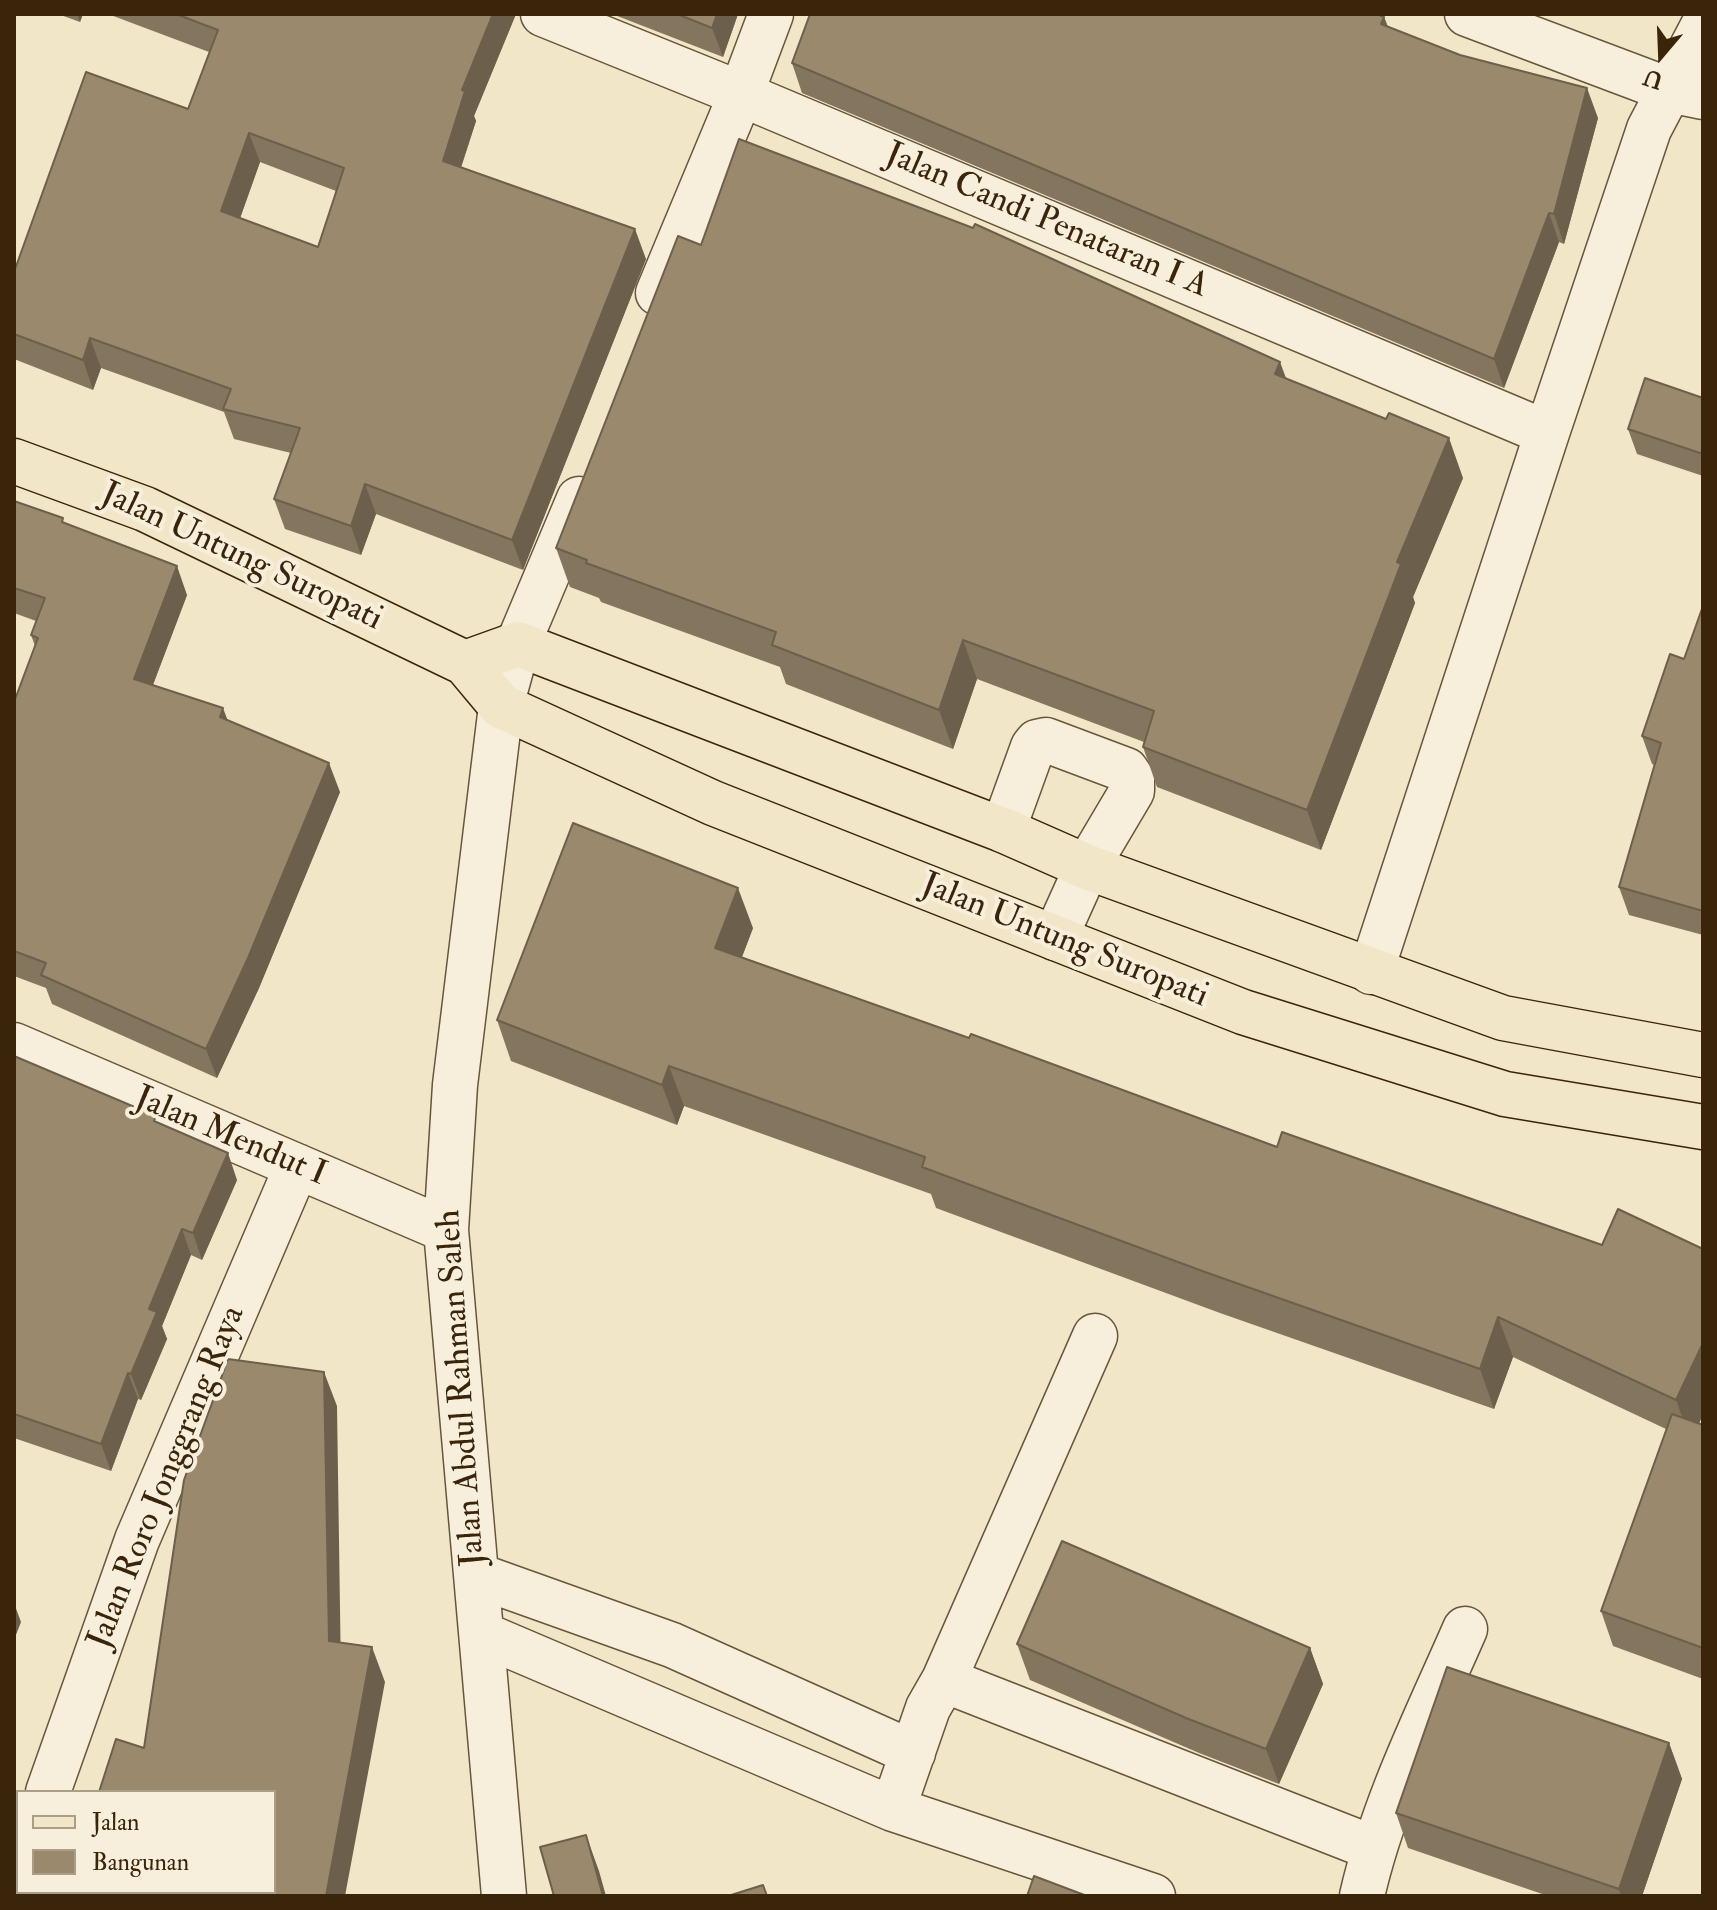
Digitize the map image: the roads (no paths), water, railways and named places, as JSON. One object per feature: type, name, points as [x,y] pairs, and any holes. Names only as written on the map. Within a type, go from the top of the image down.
[{"type":"main road","name":"Jalan Untung Suropati","points":[[14,461],[145,509],[465,663],[501,706],[713,803],[1055,938],[1243,1012],[1505,1094],[1703,1127]]},
{"type":"main road","points":[[465,663],[518,644],[1003,830],[1087,867],[1503,1018],[1703,1055]]},
{"type":"street","name":"Jalan Candi Penataran I A","points":[[543,14],[741,94],[1547,433]]},
{"type":"street","points":[[646,323],[771,14]]},
{"type":"street","points":[[1467,14],[1686,94]]},
{"type":"street","points":[[1371,972],[1649,129],[1686,94],[1703,26]]},
{"type":"street","name":"Jalan Abdul Rahman Saleh","points":[[504,1896],[446,1230],[455,1085],[501,706],[518,644],[592,467]]},
{"type":"street","points":[[1003,830],[1037,742],[1046,740],[1126,770],[1132,779],[1132,791],[1087,867],[1055,938]]},
{"type":"street","name":"Jalan Mendut I","points":[[14,1045],[446,1230]]},
{"type":"street","name":"Jalan Roro Jonggrang Raya","points":[[49,1790],[137,1540],[297,1166]]},
{"type":"street","points":[[893,1809],[928,1708],[944,1680],[1095,1336]]},
{"type":"street","points":[[476,1575],[672,1645],[913,1753]]},
{"type":"street","points":[[1362,1896],[1373,1848],[1465,1629]]},
{"type":"street","points":[[482,1634],[893,1809],[1153,1896]]},
{"type":"street","points":[[944,1680],[1373,1848]]}]
